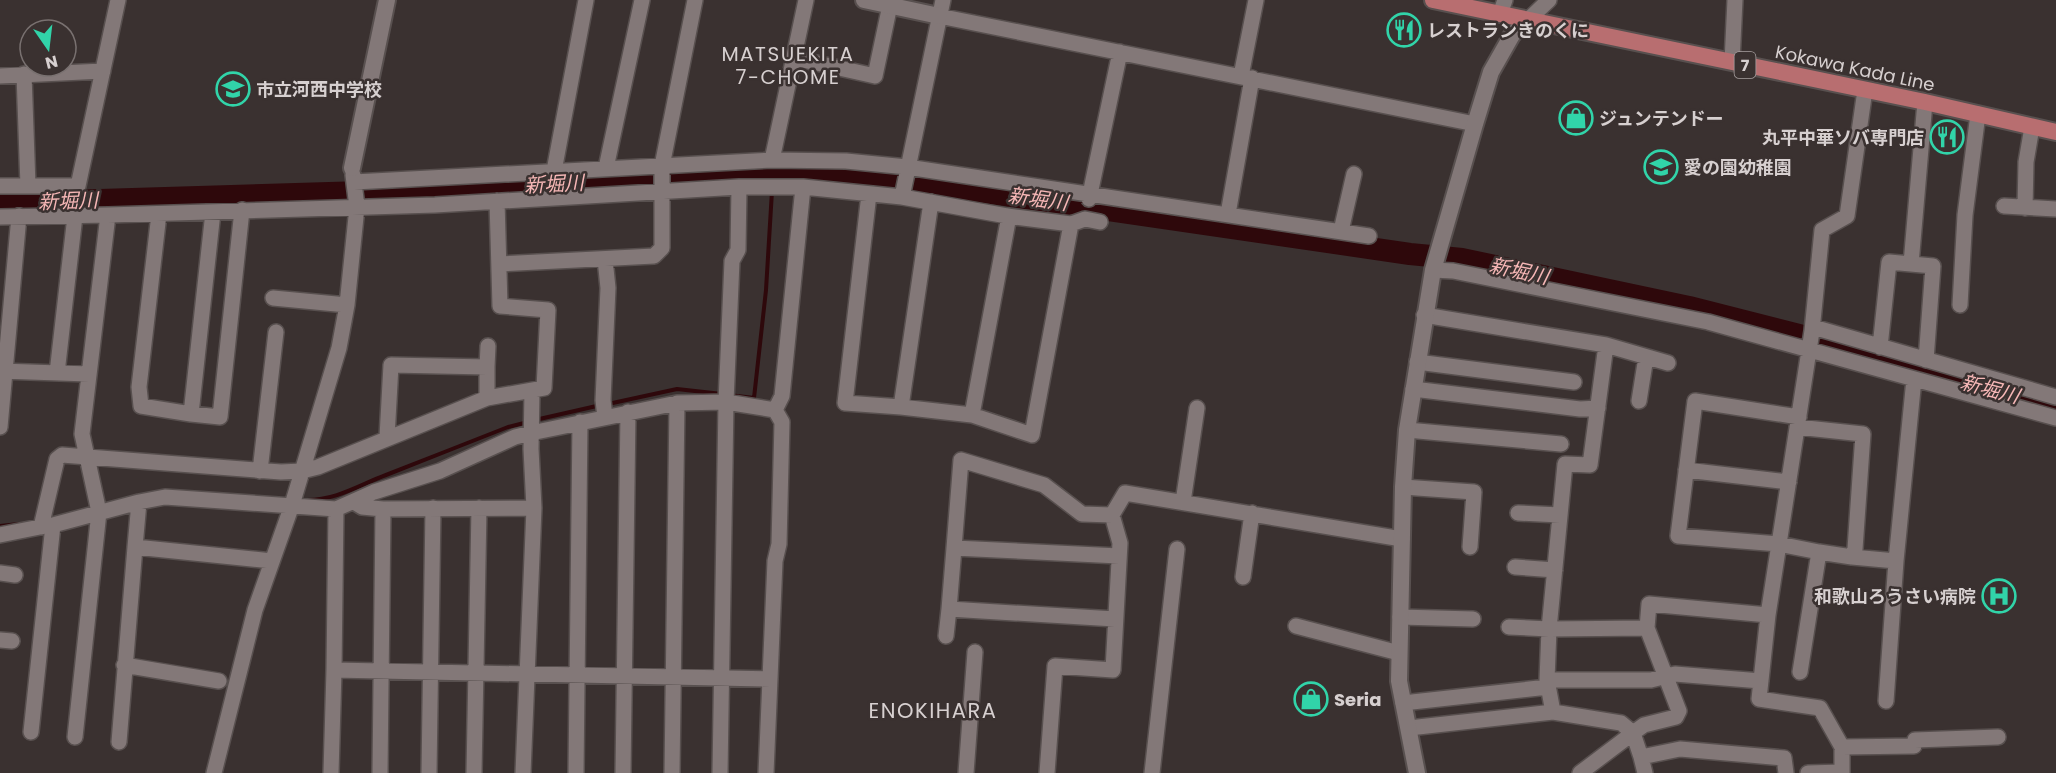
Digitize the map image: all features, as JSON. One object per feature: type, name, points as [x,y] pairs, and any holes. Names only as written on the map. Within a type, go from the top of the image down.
[{"type":"main road","name":"Kokawa Kada Line","points":[[1433,0],[1502,7],[1528,20],[1925,102],[2056,132]]},
{"type":"street","points":[[0,186],[78,186],[118,0]]},
{"type":"street","points":[[214,773],[255,610],[292,505],[339,348],[347,305],[357,207],[353,175],[387,0]]},
{"type":"street","points":[[554,171],[586,0]]},
{"type":"street","points":[[606,168],[642,0]]},
{"type":"street","points":[[499,264],[654,256],[662,248],[662,166],[695,0]]},
{"type":"street","points":[[772,160],[806,0]]},
{"type":"street","points":[[864,0],[890,6],[941,8],[1120,52],[1475,124]]},
{"type":"street","points":[[1228,214],[1256,0]]},
{"type":"street","points":[[1417,773],[1402,703],[1399,653],[1403,487],[1407,430],[1424,315],[1433,268],[1491,72],[1512,35],[1549,0]]},
{"type":"street","points":[[1732,62],[1735,0]]},
{"type":"street","points":[[794,58],[876,76],[890,6]]},
{"type":"street","points":[[902,194],[941,8]]},
{"type":"street","points":[[1089,197],[1120,52]]},
{"type":"street","points":[[78,72],[103,71]]},
{"type":"street","points":[[0,76],[18,74]]},
{"type":"street","points":[[24,78],[28,186]]},
{"type":"street","points":[[1808,773],[1842,772],[1842,747],[1820,708],[1759,699],[1768,615],[1811,338],[1822,230],[1846,216],[1865,90]]},
{"type":"street","points":[[1911,264],[1925,102]]},
{"type":"street","points":[[1960,305],[1965,215],[1978,114]]},
{"type":"street","points":[[2025,208],[2026,162],[2032,127]]},
{"type":"street","points":[[353,175],[554,171],[772,160],[846,161],[1369,236]]},
{"type":"street","points":[[1341,231],[1354,174]]},
{"type":"street","points":[[720,773],[726,402],[732,261],[738,249],[739,187]]},
{"type":"street","points":[[0,217],[357,207],[497,201],[661,190],[803,187],[869,194],[902,194],[931,202],[1008,216],[1085,220],[1032,435],[972,415],[901,407],[845,404],[869,194]]},
{"type":"street","points":[[775,410],[782,396],[803,187]]},
{"type":"street","points":[[30,732],[47,526],[57,459],[62,455],[260,471],[302,471],[318,467],[486,398],[544,388],[548,310],[500,306],[497,201]]},
{"type":"street","points":[[901,407],[931,202]]},
{"type":"street","points":[[2004,206],[2056,209]]},
{"type":"street","points":[[159,214],[139,387],[141,406],[220,417],[242,210]]},
{"type":"street","points":[[191,414],[213,212]]},
{"type":"street","points":[[75,737],[99,512],[82,434],[108,215]]},
{"type":"street","points":[[0,427],[2,371],[19,216]]},
{"type":"street","points":[[57,373],[75,216]]},
{"type":"street","points":[[972,415],[1008,216]]},
{"type":"street","points":[[605,259],[608,288],[603,400],[605,417]]},
{"type":"street","points":[[1880,347],[1889,262],[1933,266],[1926,360]]},
{"type":"street","points":[[1433,268],[1708,322],[1880,347],[2056,398]]},
{"type":"street","points":[[273,298],[347,305]]},
{"type":"street","points":[[1424,315],[1606,345],[1668,363]]},
{"type":"street","points":[[260,471],[276,332]]},
{"type":"street","points":[[1811,338],[1914,379],[2056,418]]},
{"type":"street","points":[[1553,712],[1547,684],[1549,629],[1565,464],[1590,465],[1606,345]]},
{"type":"street","points":[[486,398],[488,346]]},
{"type":"street","points":[[1639,401],[1646,357]]},
{"type":"street","points":[[1417,362],[1574,382]]},
{"type":"street","points":[[387,437],[391,365],[487,367]]},
{"type":"street","points":[[2,371],[89,375]]},
{"type":"street","points":[[1886,701],[1896,561],[1914,379]]},
{"type":"street","points":[[1413,389],[1580,409],[1598,408]]},
{"type":"street","points":[[523,773],[534,508],[532,391]]},
{"type":"street","points":[[1852,557],[1855,549],[1863,434],[1695,401],[1678,536],[1779,544],[1852,557],[1896,561]]},
{"type":"street","points":[[0,535],[47,526],[165,496],[336,509],[374,492],[440,471],[515,437],[531,433],[677,403],[726,402],[775,410]]},
{"type":"street","points":[[672,773],[677,403]]},
{"type":"street","points":[[1183,502],[1197,408]]},
{"type":"street","points":[[766,773],[775,561],[779,544],[782,433],[782,422],[775,410]]},
{"type":"street","points":[[623,773],[628,412]]},
{"type":"street","points":[[576,773],[580,422]]},
{"type":"street","points":[[1407,430],[1561,444]]},
{"type":"street","points":[[946,636],[961,460],[1044,484],[1082,514],[1112,515]]},
{"type":"street","points":[[1686,470],[1789,482]]},
{"type":"street","points":[[1403,487],[1474,492],[1470,547]]},
{"type":"street","points":[[1047,773],[1055,666],[1113,670],[1120,543],[1112,515],[1125,493],[1402,539]]},
{"type":"street","points":[[119,742],[139,502]]},
{"type":"street","points":[[354,502],[362,507],[383,508],[534,508]]},
{"type":"street","points":[[380,773],[383,508]]},
{"type":"street","points":[[429,773],[433,508]]},
{"type":"street","points":[[474,773],[479,508]]},
{"type":"street","points":[[330,773],[336,509]]},
{"type":"street","points":[[1242,577],[1252,513]]},
{"type":"street","points":[[1518,513],[1560,515]]},
{"type":"street","points":[[135,547],[272,561]]},
{"type":"street","points":[[954,548],[1119,556]]},
{"type":"street","points":[[1152,773],[1178,549]]},
{"type":"street","points":[[1800,672],[1819,552]]},
{"type":"street","points":[[1515,567],[1555,570]]},
{"type":"street","points":[[1580,773],[1644,725],[1676,717],[1679,711],[1647,628],[1649,604],[1768,615]]},
{"type":"street","points":[[949,609],[1115,620]]},
{"type":"street","points":[[1400,616],[1473,619]]},
{"type":"street","points":[[1296,626],[1399,653]]},
{"type":"street","points":[[1509,627],[1647,628]]},
{"type":"street","points":[[966,773],[975,651]]},
{"type":"street","points":[[124,665],[219,681]]},
{"type":"street","points":[[334,670],[770,679]]},
{"type":"street","points":[[1402,703],[1547,684],[1651,680],[1675,674],[1761,681]]},
{"type":"street","points":[[1409,728],[1553,712],[1621,723],[1633,733],[1645,773]]},
{"type":"street","points":[[1842,747],[1914,746],[1915,740],[1998,737]]},
{"type":"street","points":[[1641,757],[1680,749],[1784,758],[1786,773]]},
{"type":"waterway","points":[[771,173],[773,184]]},
{"type":"waterway","name":"新堀川","points":[[0,203],[496,188],[771,173],[867,175],[1410,254],[1462,259],[1689,307],[1846,347],[2056,407]]},
{"type":"waterway","points":[[729,395],[754,398],[766,290],[772,191]]},
{"type":"waterway","points":[[608,404],[677,389],[722,394]]},
{"type":"waterway","points":[[535,420],[601,405]]},
{"type":"waterway","points":[[307,500],[338,495],[508,427],[528,422]]},
{"type":"waterway","points":[[0,526],[19,524]]},
{"type":"place","name":"レストランきのくに","points":[[1404,30]]},
{"type":"place","name":"市立河西中学校","points":[[233,89]]},
{"type":"place","name":"ジュンテンドー","points":[[1576,118]]},
{"type":"place","name":"丸平中華ソバ専門店","points":[[1947,137]]},
{"type":"place","name":"愛の園幼稚園","points":[[1661,167]]},
{"type":"place","name":"和歌山ろうさい病院","points":[[1999,596]]},
{"type":"place","name":"Seria","points":[[1311,699]]},
{"type":"district","name":"MATSUEKITA 7-CHOME","points":[[788,66]]},
{"type":"district","name":"ENOKIHARA","points":[[933,710]]}]
